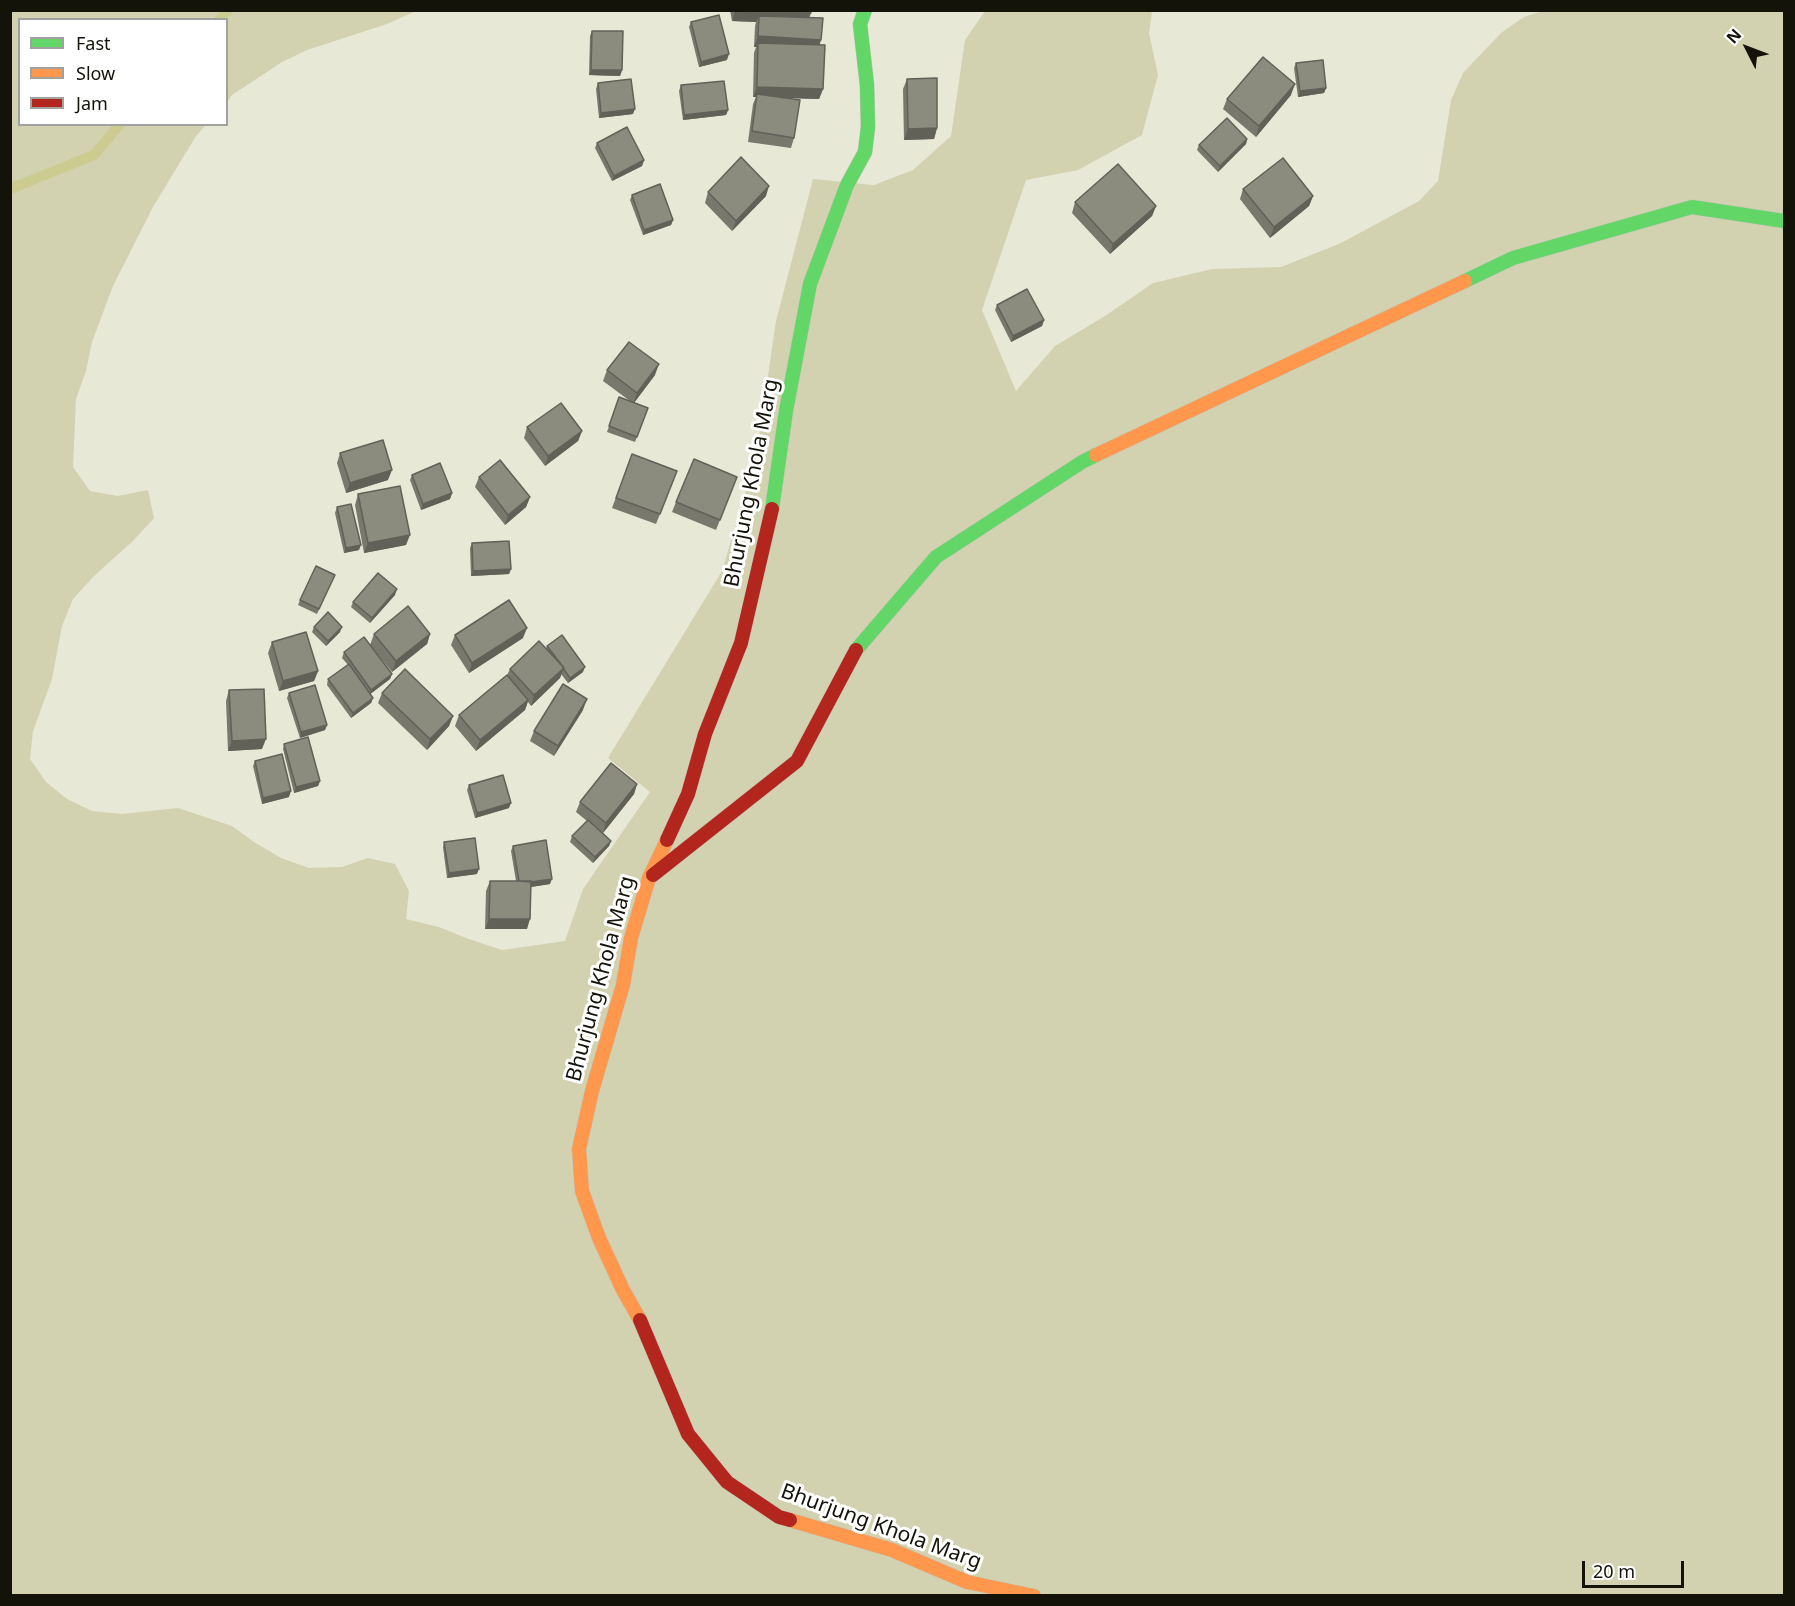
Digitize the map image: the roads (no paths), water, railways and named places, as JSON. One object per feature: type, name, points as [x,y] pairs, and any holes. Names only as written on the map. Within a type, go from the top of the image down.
[{"type":"main road","name":"Bhurjung Khola Marg","points":[[865,10],[860,24],[867,85],[868,127],[865,152],[847,186],[810,284],[786,411],[771,516],[741,643],[705,734],[688,794],[649,878],[631,938],[623,985],[589,1102],[579,1149],[582,1191],[599,1238],[623,1290],[641,1321],[688,1434],[727,1482],[779,1517],[892,1550],[967,1582],[1034,1596]]},
{"type":"main road","points":[[649,878],[797,761],[854,653],[936,557],[1083,462],[1513,258],[1692,207],[1785,221]]},
{"type":"waterway","points":[[221,18],[228,10]]},
{"type":"waterway","points":[[10,189],[94,155],[118,126]]}]
